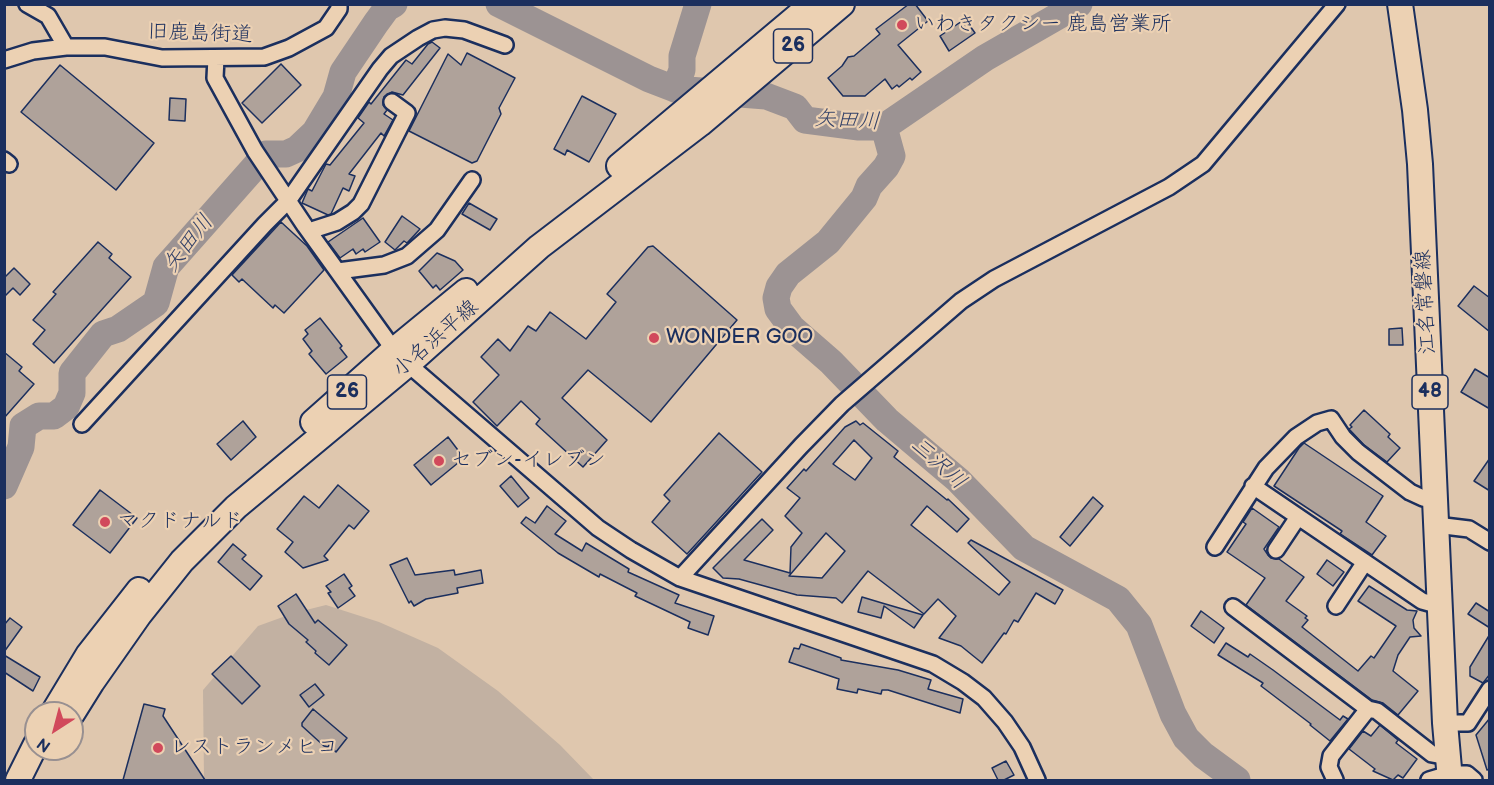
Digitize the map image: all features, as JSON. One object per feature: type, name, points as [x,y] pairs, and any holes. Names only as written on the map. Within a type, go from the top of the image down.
[{"type":"main road","name":"26","points":[[739,78],[812,4]]},
{"type":"main road","name":"小名浜平線","points":[[60,701],[88,655],[144,583],[187,535],[739,78],[842,4]]},
{"type":"main road","name":"江名常磐線","points":[[1400,4],[1420,164],[1445,723],[1444,773]]},
{"type":"main road","name":"小名浜平線","points":[[80,701],[132,625],[182,561],[236,507],[401,357]]},
{"type":"main road","points":[[18,780],[28,761]]},
{"type":"main road","points":[[34,780],[44,761]]},
{"type":"street","points":[[27,4],[48,16],[66,47]]},
{"type":"street","points":[[680,578],[842,404],[961,301],[994,279],[1169,187],[1203,164],[1337,4]]},
{"type":"street","name":"旧鹿島街道","points":[[4,60],[33,51],[66,47],[105,47],[162,58],[264,57],[289,48],[326,28],[341,6]]},
{"type":"street","points":[[82,424],[265,224],[380,69],[401,48],[433,30],[445,28],[464,30],[505,45]]},
{"type":"street","points":[[216,58],[215,78],[255,151],[309,231],[401,357],[598,528],[680,578],[933,664],[984,698],[1005,722],[1022,747],[1037,780]]},
{"type":"street","points":[[309,231],[337,222],[361,204],[407,113],[392,102]]},
{"type":"street","points":[[338,271],[384,265],[407,256],[437,230],[472,180]]},
{"type":"street","points":[[1215,547],[1266,468],[1296,437],[1317,423],[1331,419],[1343,437],[1358,452],[1410,492],[1435,500]]},
{"type":"street","points":[[1253,486],[1422,601],[1440,606]]},
{"type":"street","points":[[1276,550],[1298,517]]},
{"type":"street","points":[[1436,525],[1469,529],[1490,542]]},
{"type":"street","points":[[1336,606],[1365,562]]},
{"type":"street","points":[[1233,607],[1368,709],[1377,711],[1432,754],[1444,773],[1467,774],[1474,780]]},
{"type":"street","points":[[1445,723],[1468,723],[1487,697]]},
{"type":"street","points":[[1335,780],[1329,767],[1331,756],[1368,709]]},
{"type":"shaded area","points":[[326,605],[379,622],[438,648],[498,691],[560,745],[594,780],[204,780],[203,690],[258,626]]},
{"type":"building","points":[[909,4],[915,4],[928,21],[898,45],[921,72],[899,87],[897,85],[892,89],[885,79],[865,96],[843,96],[828,78],[842,66],[848,57],[854,56],[880,34],[876,29]]},
{"type":"building","points":[[965,19],[975,33],[949,51],[940,36]]},
{"type":"building","points":[[432,42],[440,48],[403,95],[392,92],[384,97],[383,105],[387,110],[384,114],[393,120],[384,136],[381,133],[349,174],[355,176],[349,191],[343,188],[331,214],[328,215],[302,203],[308,189],[312,191],[326,164],[330,165],[364,123],[358,118],[369,102],[371,104],[406,60],[412,64]]},
{"type":"building","points":[[467,53],[515,78],[499,108],[501,114],[477,161],[472,163],[409,131],[448,54],[461,65]]},
{"type":"building","points":[[281,64],[301,85],[262,123],[242,103]]},
{"type":"building","points":[[60,65],[154,143],[116,190],[21,112]]},
{"type":"building","points":[[582,96],[616,114],[589,162],[567,150],[565,155],[554,149]]},
{"type":"building","points":[[170,98],[186,99],[185,121],[169,120]]},
{"type":"building","points":[[469,203],[497,219],[490,230],[462,214]]},
{"type":"building","points":[[402,216],[420,229],[407,243],[404,241],[395,250],[385,242]]},
{"type":"building","points":[[363,218],[380,242],[365,252],[363,249],[356,254],[353,249],[340,258],[328,242]]},
{"type":"building","points":[[281,222],[307,246],[324,270],[284,313],[275,305],[273,308],[242,279],[239,282],[232,275]]},
{"type":"building","points":[[98,242],[112,254],[109,258],[131,277],[54,363],[33,344],[45,330],[33,320],[56,294],[53,292]]},
{"type":"building","name":"WONDER GOO","points":[[653,246],[737,320],[651,422],[588,370],[562,398],[607,440],[583,467],[536,424],[540,419],[521,401],[497,426],[473,402],[499,375],[481,357],[498,339],[510,351],[528,326],[536,331],[550,312],[586,339],[616,302],[607,294],[648,247]]},
{"type":"building","points":[[437,253],[455,261],[463,270],[440,290],[436,285],[433,288],[419,271]]},
{"type":"building","points":[[14,268],[30,284],[20,295],[13,288],[4,297],[4,278]]},
{"type":"building","points":[[1474,286],[1490,298],[1490,332],[1458,306]]},
{"type":"building","points":[[320,318],[342,346],[340,348],[347,357],[326,374],[309,354],[312,351],[303,339],[308,334],[305,330]]},
{"type":"building","points":[[1402,328],[1403,345],[1389,345],[1389,329]]},
{"type":"building","points":[[4,352],[22,367],[19,371],[34,384],[4,418]]},
{"type":"building","points":[[1475,369],[1490,378],[1490,409],[1461,392]]},
{"type":"building","points":[[1364,410],[1390,434],[1388,437],[1400,448],[1387,462],[1364,445],[1349,429]]},
{"type":"building","points":[[243,421],[256,437],[231,460],[217,444]]},
{"type":"building","points":[[856,421],[860,425],[863,423],[898,451],[894,457],[948,499],[969,519],[957,532],[927,506],[911,525],[999,595],[1010,582],[968,543],[971,540],[1063,590],[1055,604],[1036,593],[1018,622],[1014,620],[1006,634],[1004,633],[982,663],[961,646],[939,638],[956,616],[938,599],[924,614],[868,571],[842,603],[836,598],[797,595],[739,579],[723,578],[713,568],[762,519],[773,530],[744,560],[790,573],[791,547],[802,533],[785,516],[800,498],[787,488],[804,469],[806,471],[845,427]],"holes":[[[854,440],[872,458],[855,480],[833,464]],[[826,533],[845,551],[822,578],[789,576]]]},
{"type":"building","points":[[719,433],[762,472],[687,554],[652,522],[670,501],[664,495]]},
{"type":"building","name":"セブン-イレブン","points":[[448,437],[464,458],[431,485],[414,465]]},
{"type":"building","points":[[1304,443],[1383,496],[1366,522],[1386,536],[1372,555],[1340,534],[1342,531],[1274,486]]},
{"type":"building","points":[[1490,458],[1490,491],[1474,481]]},
{"type":"building","points":[[511,476],[529,498],[518,507],[500,486]]},
{"type":"building","points":[[338,485],[369,511],[354,529],[349,525],[324,556],[328,560],[303,568],[285,552],[293,542],[277,529],[304,496],[319,508]]},
{"type":"building","name":"マクドナルド","points":[[100,490],[137,518],[110,553],[73,525]]},
{"type":"building","points":[[1093,497],[1103,506],[1070,546],[1060,537]]},
{"type":"building","points":[[547,506],[566,521],[555,534],[582,551],[586,543],[629,569],[628,572],[679,595],[675,603],[714,616],[708,635],[688,628],[690,622],[635,596],[637,593],[600,574],[599,577],[558,553],[521,523],[526,517],[535,523]]},
{"type":"building","points":[[1252,508],[1279,527],[1264,549],[1268,555],[1279,559],[1304,577],[1286,601],[1307,616],[1305,618],[1308,620],[1302,627],[1358,671],[1371,656],[1374,658],[1396,626],[1358,601],[1369,586],[1407,610],[1417,611],[1413,620],[1414,628],[1421,636],[1410,637],[1398,655],[1393,671],[1418,691],[1398,715],[1383,703],[1372,700],[1246,605],[1265,578],[1227,552],[1246,524],[1243,522]]},
{"type":"building","points":[[233,544],[246,555],[242,559],[262,576],[250,590],[218,562]]},
{"type":"building","points":[[407,558],[415,575],[454,570],[455,575],[481,570],[483,583],[457,588],[458,593],[426,599],[414,606],[411,601],[409,603],[390,565]]},
{"type":"building","points":[[1327,560],[1344,572],[1333,586],[1317,574]]},
{"type":"building","points":[[344,574],[355,596],[338,608],[326,586]]},
{"type":"building","points":[[296,594],[315,623],[318,620],[347,645],[329,665],[315,653],[316,651],[306,642],[308,640],[289,624],[278,606]]},
{"type":"building","points":[[862,597],[923,615],[914,628],[884,606],[881,618],[858,612]]},
{"type":"building","points":[[1476,603],[1490,612],[1490,628],[1468,614]]},
{"type":"building","points":[[1201,611],[1224,628],[1214,643],[1191,626]]},
{"type":"building","points":[[10,618],[22,627],[4,652],[4,625]]},
{"type":"building","points":[[1490,634],[1490,674],[1483,683],[1470,676],[1470,667]]},
{"type":"building","points":[[1226,643],[1248,657],[1250,654],[1340,720],[1343,716],[1348,719],[1330,741],[1261,686],[1263,683],[1218,655]]},
{"type":"building","points":[[801,644],[841,658],[841,660],[898,670],[931,680],[928,689],[963,699],[960,713],[888,690],[882,690],[881,694],[858,689],[857,693],[837,689],[839,679],[789,662],[794,648],[799,649]]},
{"type":"building","points":[[4,655],[40,677],[33,691],[4,672]]},
{"type":"building","points":[[231,656],[260,686],[242,704],[212,674]]},
{"type":"building","points":[[315,684],[324,695],[309,707],[300,695]]},
{"type":"building","name":"レストランメヒコ","points":[[144,704],[165,709],[163,716],[205,780],[123,780]]},
{"type":"building","points":[[313,709],[347,738],[336,752],[329,745],[324,746],[302,726]]},
{"type":"building","points":[[1490,718],[1490,769],[1487,770],[1476,735]]},
{"type":"building","points":[[1380,725],[1398,740],[1396,743],[1417,759],[1403,778],[1398,775],[1393,780],[1373,771],[1375,769],[1349,749],[1363,731],[1371,736]]},
{"type":"building","points":[[1006,761],[1014,775],[998,780],[992,768]]},
{"type":"waterway","name":"矢田川","points":[[4,486],[21,447],[23,426],[39,416],[54,416],[66,407],[72,393],[72,373],[103,334],[118,329],[156,303],[166,267],[266,154],[286,154],[297,149],[315,132],[336,97],[343,72],[387,8],[394,4]]},
{"type":"waterway","name":"矢田川","points":[[499,4],[649,79],[675,89],[766,96],[795,107],[805,120],[859,127],[884,127],[985,58],[1079,4]]},
{"type":"waterway","points":[[675,89],[682,70],[682,56],[698,4]]},
{"type":"waterway","name":"三沢川","points":[[884,127],[892,156],[886,167],[869,186],[864,198],[828,242],[788,274],[779,287],[776,298],[778,309],[792,328],[831,362],[887,420],[958,480],[1024,548],[1118,599],[1139,625],[1173,714],[1186,738],[1203,755],[1237,780]]},
{"type":"place","name":"いわきタクシー 鹿島営業所","points":[[902,25]]},
{"type":"place","name":"WONDER GOO","points":[[654,338]]},
{"type":"place","name":"セブン-イレブン","points":[[439,461]]},
{"type":"place","name":"マクドナルド","points":[[105,522]]},
{"type":"place","name":"レストランメヒコ","points":[[158,748]]}]
